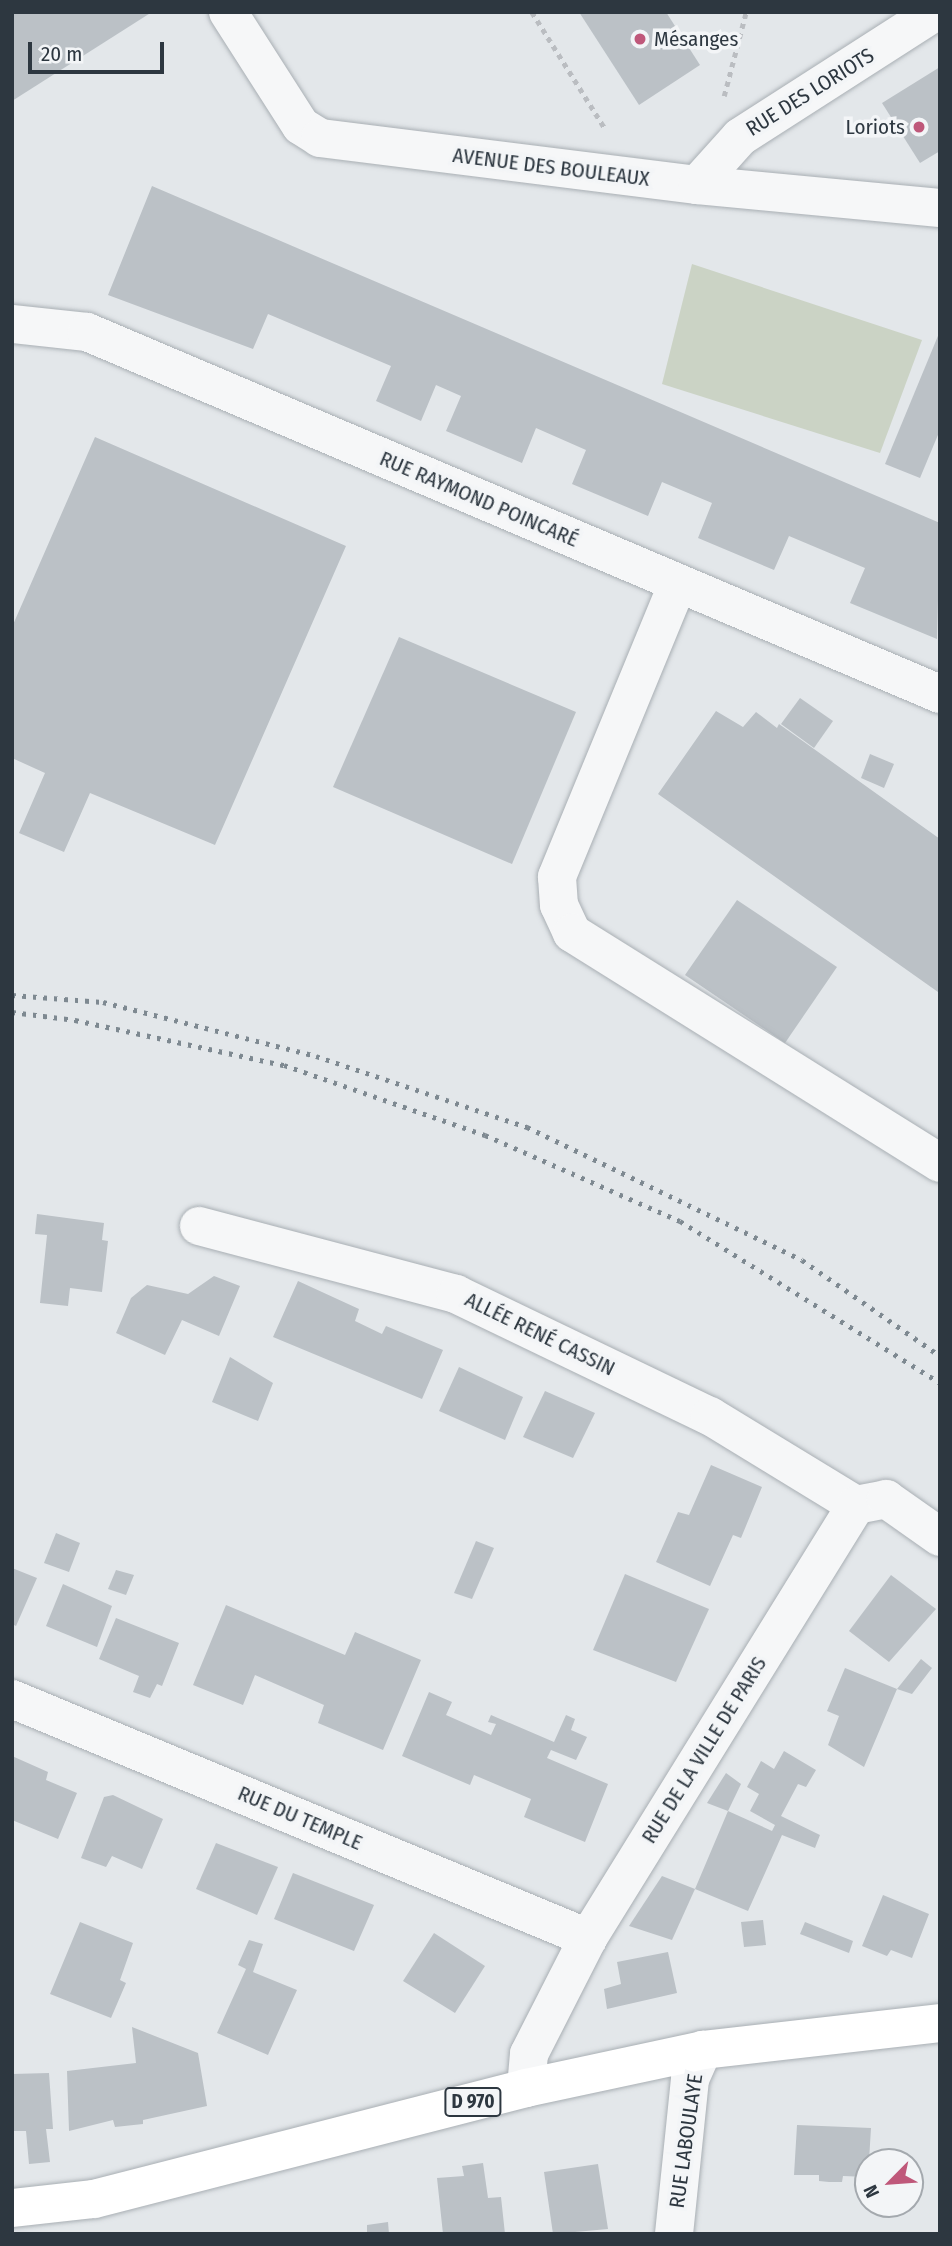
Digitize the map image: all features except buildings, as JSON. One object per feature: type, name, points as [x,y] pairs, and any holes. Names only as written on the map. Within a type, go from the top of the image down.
[{"type":"main road","name":"D 970","points":[[12,2208],[94,2199],[526,2088],[703,2050],[940,2023]]},
{"type":"street","name":"AVENUE DES BOULEAUX","points":[[228,12],[301,126],[320,138],[697,185],[940,208]]},
{"type":"street","name":"RUE DES LORIOTS","points":[[697,185],[740,136],[936,12]]},
{"type":"street","name":"RUE RAYMOND POINCARÉ","points":[[12,324],[87,332],[940,694]]},
{"type":"street","points":[[678,583],[556,877],[559,905],[572,933],[940,1163]]},
{"type":"street","name":"ALLÉE RENÉ CASSIN","points":[[199,1226],[456,1294],[710,1416],[856,1505]]},
{"type":"street","points":[[856,1505],[886,1499],[940,1537]]},
{"type":"street","name":"RUE DE LA VILLE DE PARIS","points":[[526,2088],[529,2054],[588,1938],[856,1505]]},
{"type":"street","name":"RUE DU TEMPLE","points":[[12,1699],[588,1938]]},
{"type":"street","name":"RUE LABOULAYE","points":[[674,2234],[690,2079],[703,2050]]},
{"type":"path","points":[[532,12],[636,178]]},
{"type":"shaded area","points":[[692,264],[922,340],[880,453],[662,384]]},
{"type":"railway","points":[[12,995],[103,1002],[316,1056],[527,1127],[802,1260],[940,1356]]},
{"type":"railway","points":[[12,1012],[75,1020],[284,1065],[485,1135],[680,1221],[940,1383]]},
{"type":"place","name":"Mésanges","points":[[640,39]]},
{"type":"place","name":"Loriots","points":[[919,127]]}]
